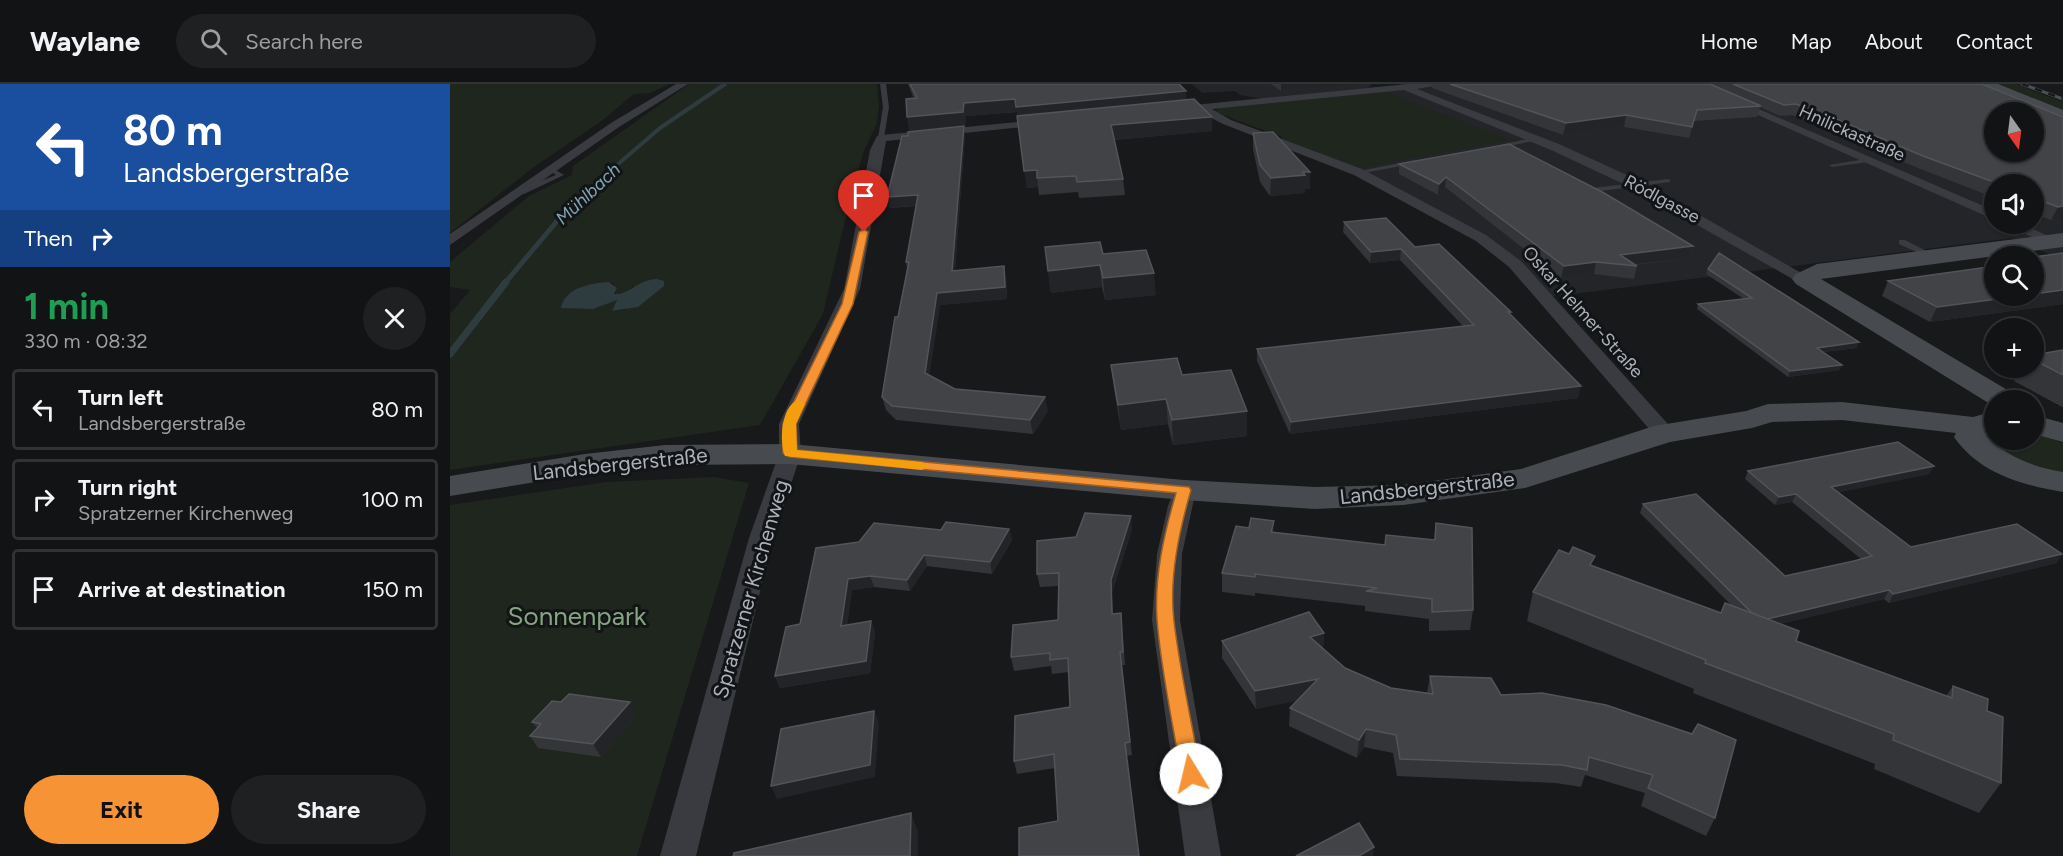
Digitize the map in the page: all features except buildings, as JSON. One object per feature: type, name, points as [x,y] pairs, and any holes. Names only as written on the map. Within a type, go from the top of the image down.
[{"type":"street","points":[[450,241],[615,125],[683,84]]},
{"type":"street","points":[[1165,111],[1438,84]]},
{"type":"street","name":"Hnilickastraße","points":[[1693,84],[1984,211]]},
{"type":"street","points":[[1985,84],[2063,116]]},
{"type":"street","name":"Rödlgasse","points":[[1400,86],[1536,140],[1635,184],[1804,279],[1913,345],[1978,400],[1984,413]]},
{"type":"street","name":"Oskar Helmer-Straße","points":[[1201,108],[1227,122],[1358,172],[1432,209],[1507,256],[1665,433]]},
{"type":"street","points":[[881,138],[1058,122]]},
{"type":"street","name":"Spratzerner Kirchenweg","points":[[678,856],[761,538],[790,453],[789,424],[852,289],[876,150],[881,138]]},
{"type":"street","points":[[2039,234],[2058,241]]},
{"type":"street","points":[[1804,279],[1817,272],[2058,241]]},
{"type":"street","name":"Landsbergerstraße","points":[[450,486],[585,464],[665,455],[790,453],[1184,490],[1316,498],[1438,491],[1525,478],[1665,433],[1752,419],[1893,428],[1984,423]]},
{"type":"street","points":[[2003,450],[2014,470],[2057,487]]},
{"type":"street","points":[[1184,490],[1172,531],[1166,586],[1166,620],[1203,856]]},
{"type":"lane","name":"Spratzerner Kirchenweg","points":[[881,138],[886,108],[883,84]]},
{"type":"lane","points":[[1488,148],[1536,140]]},
{"type":"lane","points":[[1358,172],[1419,161]]},
{"type":"lane","points":[[1833,165],[1866,161]]},
{"type":"lane","points":[[1593,190],[1668,181]]},
{"type":"lane","points":[[1902,242],[1934,257]]},
{"type":"shaded area","points":[[1192,84],[1372,84],[1368,88],[1263,99],[1240,95],[1235,91],[1202,93]]},
{"type":"shaded area","points":[[1400,84],[1971,84],[2015,102],[1984,102],[1984,162],[2044,162],[2044,114],[2063,122],[2063,260],[2044,252],[2044,246],[2031,246],[2012,238],[1550,297],[1520,264],[1355,169],[1281,139],[1283,137],[1233,119],[1218,108],[1406,87]]},
{"type":"shaded area","points":[[657,279],[664,281],[664,286],[638,307],[612,311],[617,300],[593,309],[561,308],[568,295],[587,285],[609,282],[617,288],[614,294],[620,294],[644,282]]},
{"type":"green space","points":[[450,84],[669,84],[650,93],[634,94],[603,120],[534,167],[450,233]]},
{"type":"green space","points":[[689,84],[877,84],[879,105],[877,123],[864,151],[851,195],[823,314],[760,425],[450,470],[450,314],[470,290],[450,287],[450,262],[529,196],[572,175],[573,166]],"holes":[[[609,282],[614,284],[616,295],[626,293],[634,285],[625,310],[612,311],[618,300],[609,301],[579,288]]]},
{"type":"green space","points":[[1994,84],[2016,84],[2063,102],[2063,112],[2044,104],[2044,102],[2038,102]]},
{"type":"green space","points":[[1385,92],[1510,140],[1355,169],[1281,139],[1283,137],[1216,112],[1218,108]]},
{"type":"green space","points":[[2044,436],[2063,443],[2063,473],[2010,458],[2001,450],[2044,450]]},
{"type":"green space","name":"Sonnenpark","points":[[714,477],[749,483],[637,856],[450,856],[450,505],[606,482]]},
{"type":"waterway","name":"Mühlbach","points":[[610,171],[660,128],[725,84]]},
{"type":"waterway","name":"Mühlbach","points":[[505,283],[568,208],[612,170]]},
{"type":"waterway","name":"Mühlbach","points":[[450,354],[506,282]]},
{"type":"railway","points":[[2022,84],[2063,99]]},
{"type":"slow traffic","points":[[798,404],[789,424],[790,453],[922,466]]},
{"type":"route","points":[[864,232],[848,304],[789,424],[790,453],[1184,490],[1172,531],[1166,586],[1166,620],[1191,774]]}]
